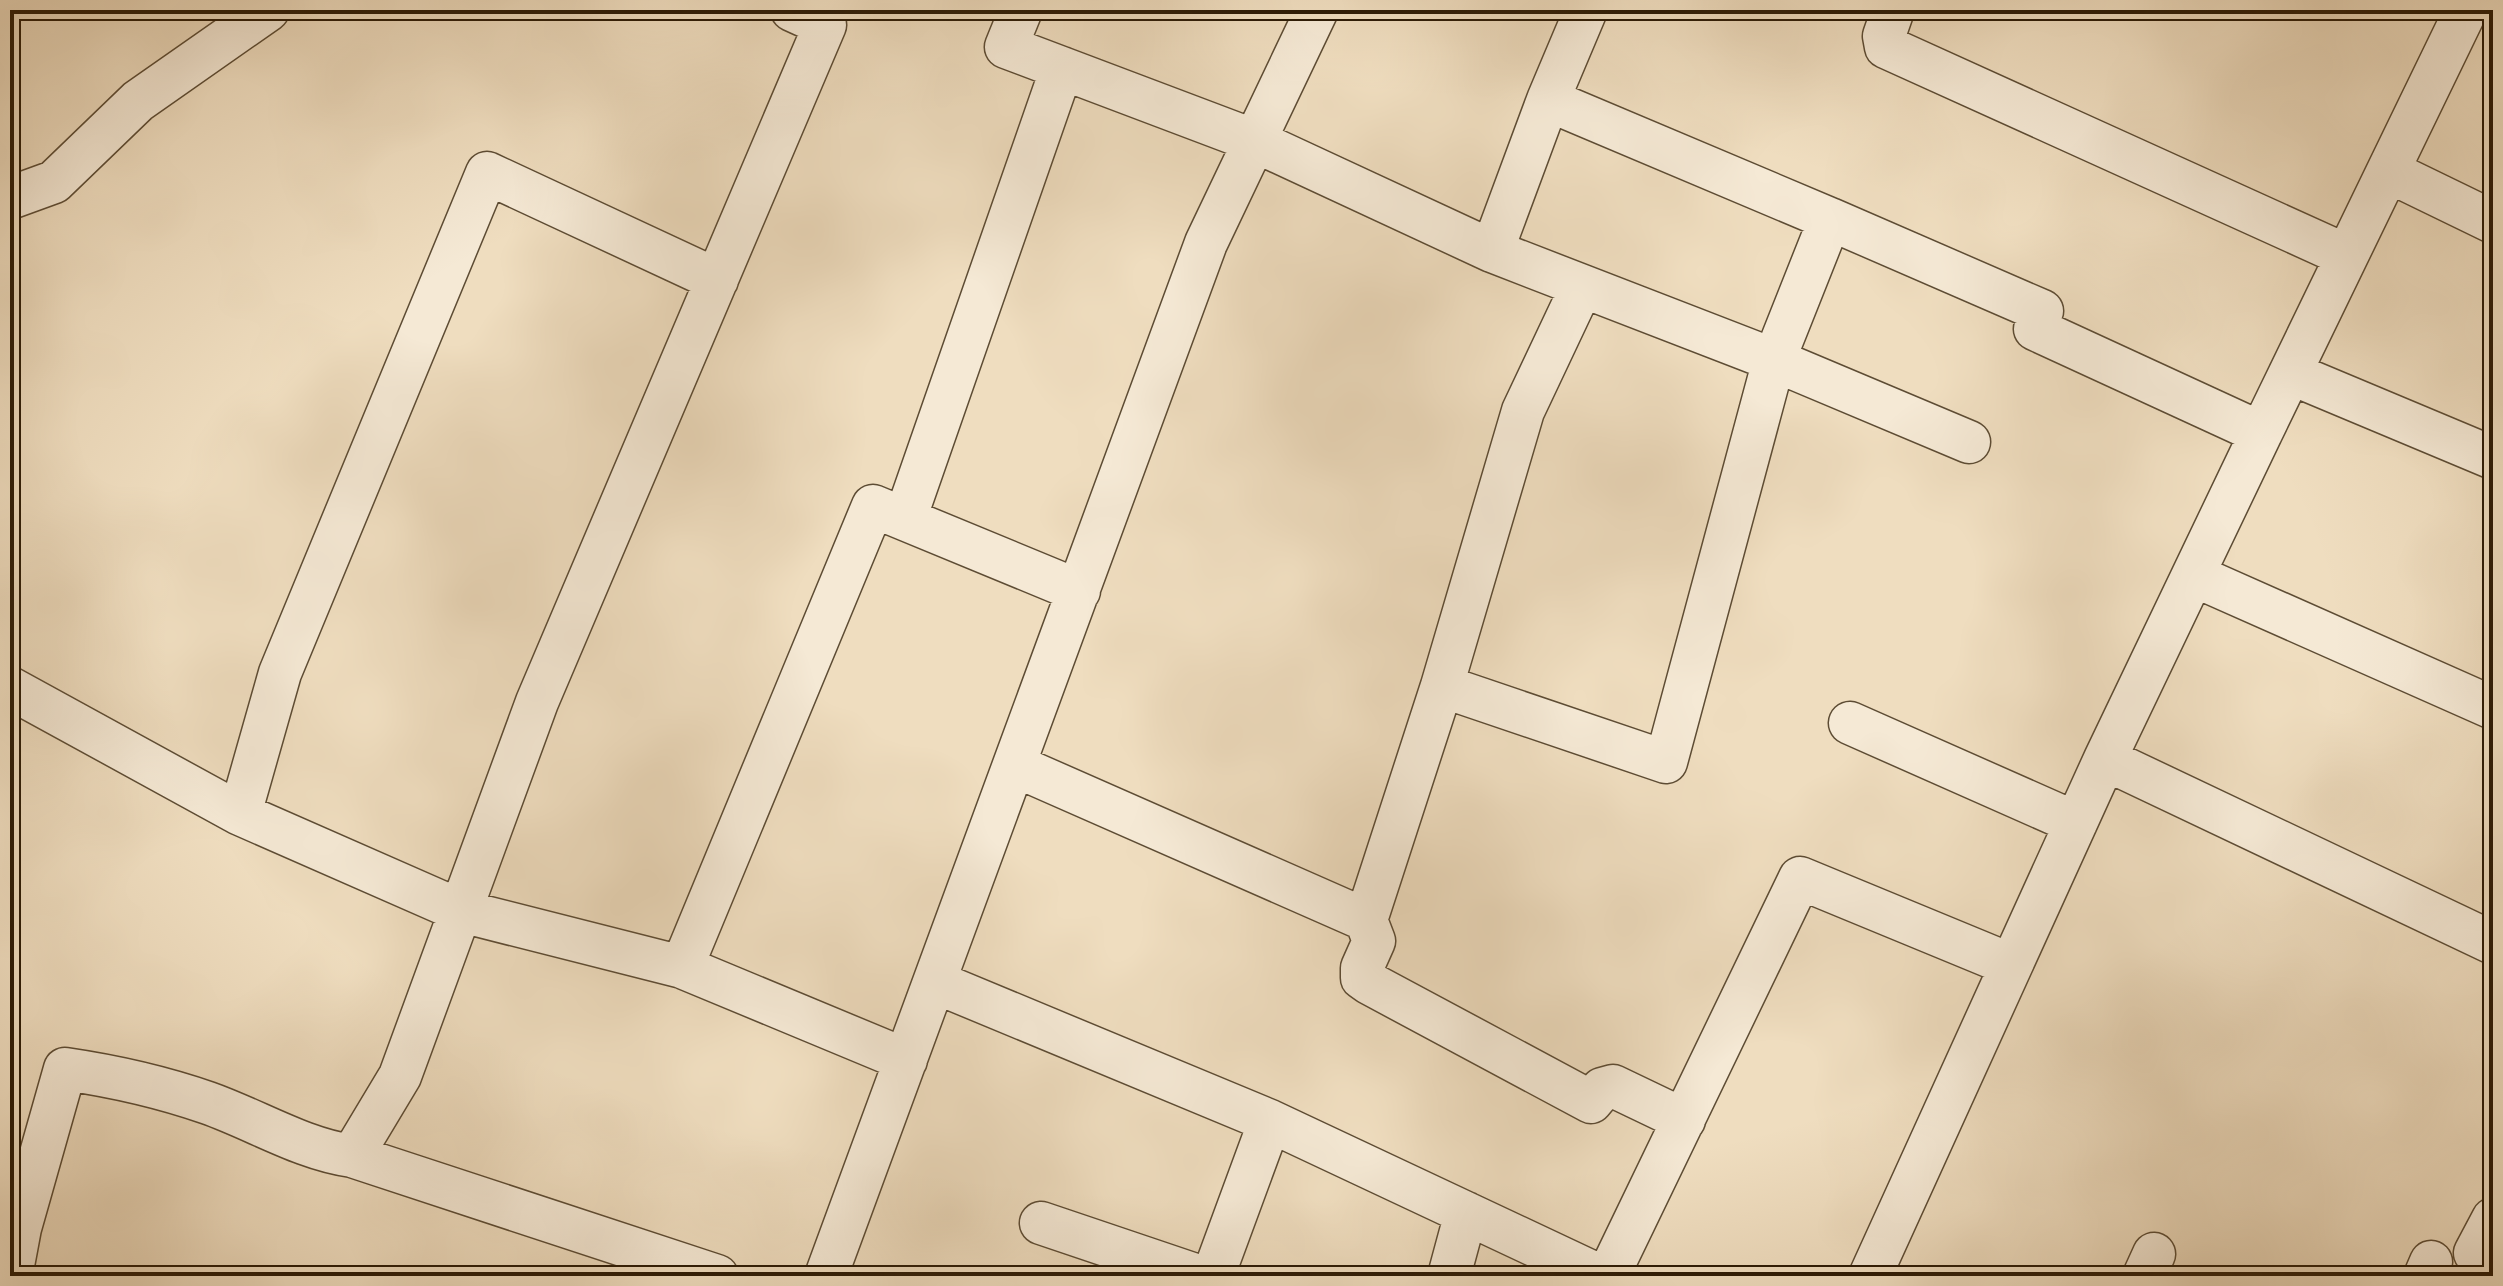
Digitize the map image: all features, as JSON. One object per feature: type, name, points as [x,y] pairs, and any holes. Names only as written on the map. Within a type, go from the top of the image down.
[{"type":"street","points":[[10,198],[54,182],[138,101],[268,10]]},
{"type":"street","points":[[352,1156],[400,1076],[537,702],[825,25],[792,10]]},
{"type":"street","points":[[1021,10],[1006,47],[1255,141],[1492,251],[1774,360],[1969,442]]},
{"type":"street","points":[[826,1276],[1206,243],[1317,10]]},
{"type":"street","points":[[1492,251],[1548,100],[1586,10]]},
{"type":"street","points":[[1893,10],[1884,36],[1886,47],[2345,255]]},
{"type":"street","points":[[1870,1276],[2105,759],[2345,255],[2466,10]]},
{"type":"street","points":[[905,519],[1062,68]]},
{"type":"street","points":[[1548,100],[2042,311],[2035,329],[2261,433]]},
{"type":"street","points":[[2388,171],[2493,222]]},
{"type":"street","points":[[240,814],[280,673],[487,173],[717,280]]},
{"type":"street","points":[[1442,686],[1666,762],[1774,360],[1830,219]]},
{"type":"street","points":[[1582,286],[1523,411],[1442,686],[1366,920],[1374,941],[1362,968],[1362,978],[1591,1102],[1602,1089],[1613,1086],[1684,1120]]},
{"type":"street","points":[[2290,373],[2493,458]]},
{"type":"street","points":[[682,967],[873,506],[1079,591]]},
{"type":"street","points":[[2193,575],[2493,708]]},
{"type":"street","points":[[10,688],[240,814],[461,911],[682,967],[906,1060]]},
{"type":"street","points":[[1850,723],[2076,823]]},
{"type":"street","points":[[2105,759],[2493,943]]},
{"type":"street","points":[[1016,766],[1366,920]]},
{"type":"street","points":[[1608,1276],[1800,878],[2011,965]]},
{"type":"street","points":[[935,982],[1270,1121],[1600,1276]]},
{"type":"street","points":[[11,1276],[20,1228],[65,1069],[107,1075],[207,1103],[330,1153],[352,1156],[717,1276]]},
{"type":"street","points":[[1213,1276],[1270,1121]]},
{"type":"street","points":[[1449,1276],[1466,1213]]},
{"type":"street","points":[[2493,1219],[2475,1253],[2493,1262]]},
{"type":"street","points":[[1041,1223],[1198,1276]]}]
